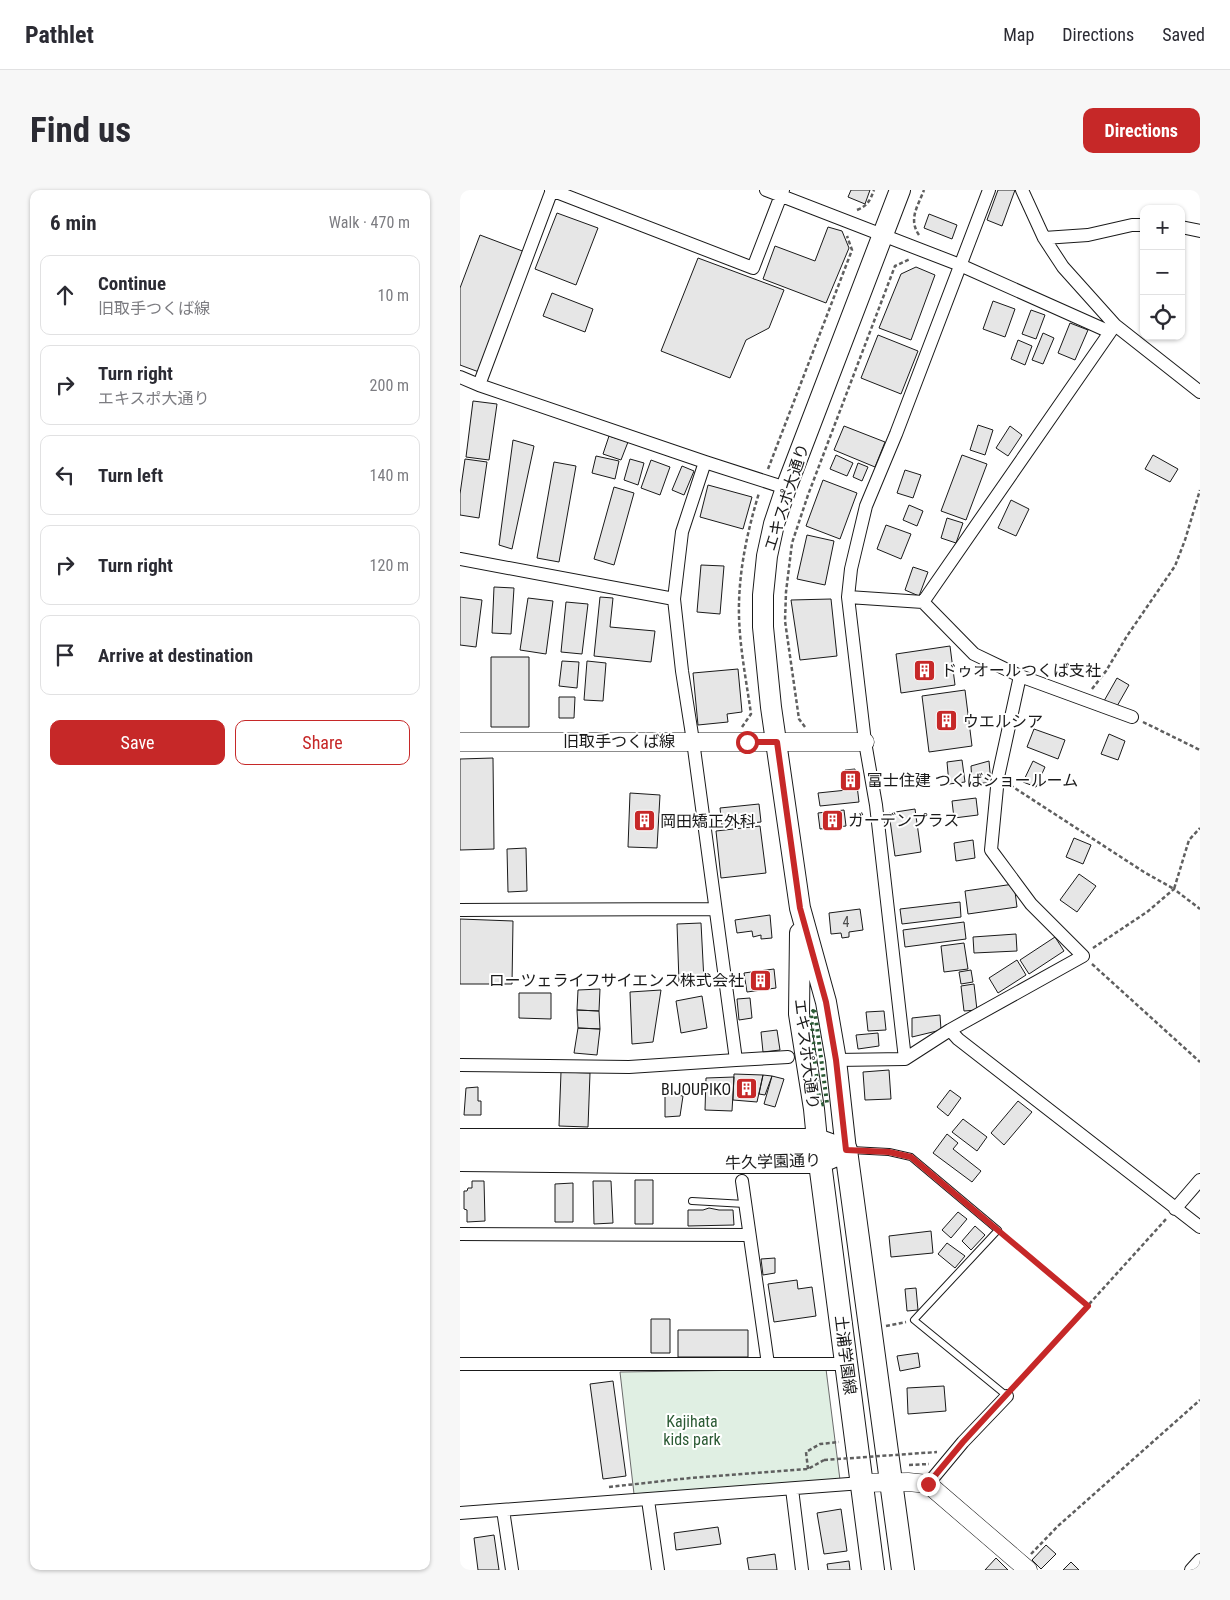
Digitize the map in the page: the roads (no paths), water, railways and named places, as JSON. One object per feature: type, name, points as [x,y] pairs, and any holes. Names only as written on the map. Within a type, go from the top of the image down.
[{"type":"highway","name":"牛久学園通り","points":[[460,1140],[817,1140],[846,1150]]},
{"type":"highway","name":"土浦学園線","points":[[817,1140],[873,1570]]},
{"type":"highway","name":"牛久学園通り","points":[[460,1160],[820,1162],[846,1150]]},
{"type":"highway","name":"土浦学園線","points":[[846,1150],[903,1570]]},
{"type":"main road","name":"エキスポ大通り","points":[[846,1150],[836,1060],[826,1002],[800,908],[771,707],[763,627],[763,595],[767,556],[774,524],[786,488],[900,190]]},
{"type":"main road","name":"エキスポ大通り","points":[[800,908],[798,1014],[814,1109],[817,1140]]},
{"type":"street","points":[[480,385],[551,190],[753,268],[782,193]]},
{"type":"street","points":[[766,190],[782,193],[1113,329],[1198,386]]},
{"type":"street","points":[[905,1059],[876,805],[865,742],[848,597],[851,569],[866,506],[896,434],[989,190]]},
{"type":"street","points":[[1022,190],[1044,238],[1063,267],[1113,329]]},
{"type":"street","points":[[1044,238],[1088,235],[1132,225],[1140,225]]},
{"type":"street","points":[[1185,227],[1200,231]]},
{"type":"street","points":[[923,602],[1113,329]]},
{"type":"street","points":[[460,377],[786,488]]},
{"type":"street","points":[[705,462],[682,532],[674,600],[682,671],[736,1060]]},
{"type":"street","points":[[460,558],[674,600]]},
{"type":"street","points":[[848,597],[923,602],[974,654],[1020,676],[1132,717]]},
{"type":"street","points":[[836,1060],[905,1059],[950,1030],[1083,956],[1031,904],[991,850],[998,777],[1020,676]]},
{"type":"street","name":"旧取手つくば線","points":[[460,742],[865,742]]},
{"type":"street","points":[[460,910],[715,909]]},
{"type":"street","points":[[950,1030],[958,1039],[1200,1227]]},
{"type":"street","points":[[460,1065],[629,1066],[788,1057]]},
{"type":"street","points":[[1175,1209],[1200,1180]]},
{"type":"street","points":[[742,1181],[768,1364]]},
{"type":"street","points":[[460,1234],[749,1235]]},
{"type":"street","points":[[460,1364],[847,1364]]},
{"type":"street","points":[[928,1484],[963,1442],[1007,1396]]},
{"type":"street","points":[[460,1513],[862,1483],[908,1482],[928,1484],[1021,1568]]},
{"type":"street","points":[[792,1489],[802,1570]]},
{"type":"street","points":[[648,1500],[658,1570]]},
{"type":"street","points":[[503,1510],[512,1570]]},
{"type":"street","points":[[1191,1570],[1200,1560]]},
{"type":"lane","points":[[846,1150],[889,1152],[911,1157],[998,1230],[914,1320],[1007,1396]]},
{"type":"lane","points":[[692,1201],[745,1204]]},
{"type":"place","name":"ドゥオールつくば支社","points":[[925,670]]},
{"type":"place","name":"ウエルシア","points":[[947,721]]},
{"type":"place","name":"富士住建 つくばショールーム","points":[[851,780]]},
{"type":"place","name":"ガーデンプラス","points":[[832,820]]},
{"type":"place","name":"岡田矯正外科","points":[[644,821]]},
{"type":"place","name":"ローツェライフサイエンス株式会社","points":[[760,980]]},
{"type":"place","name":"BIJOUPIKO","points":[[747,1089]]},
{"type":"park label","name":"Kajihata kids park","points":[[692,1430]]}]
